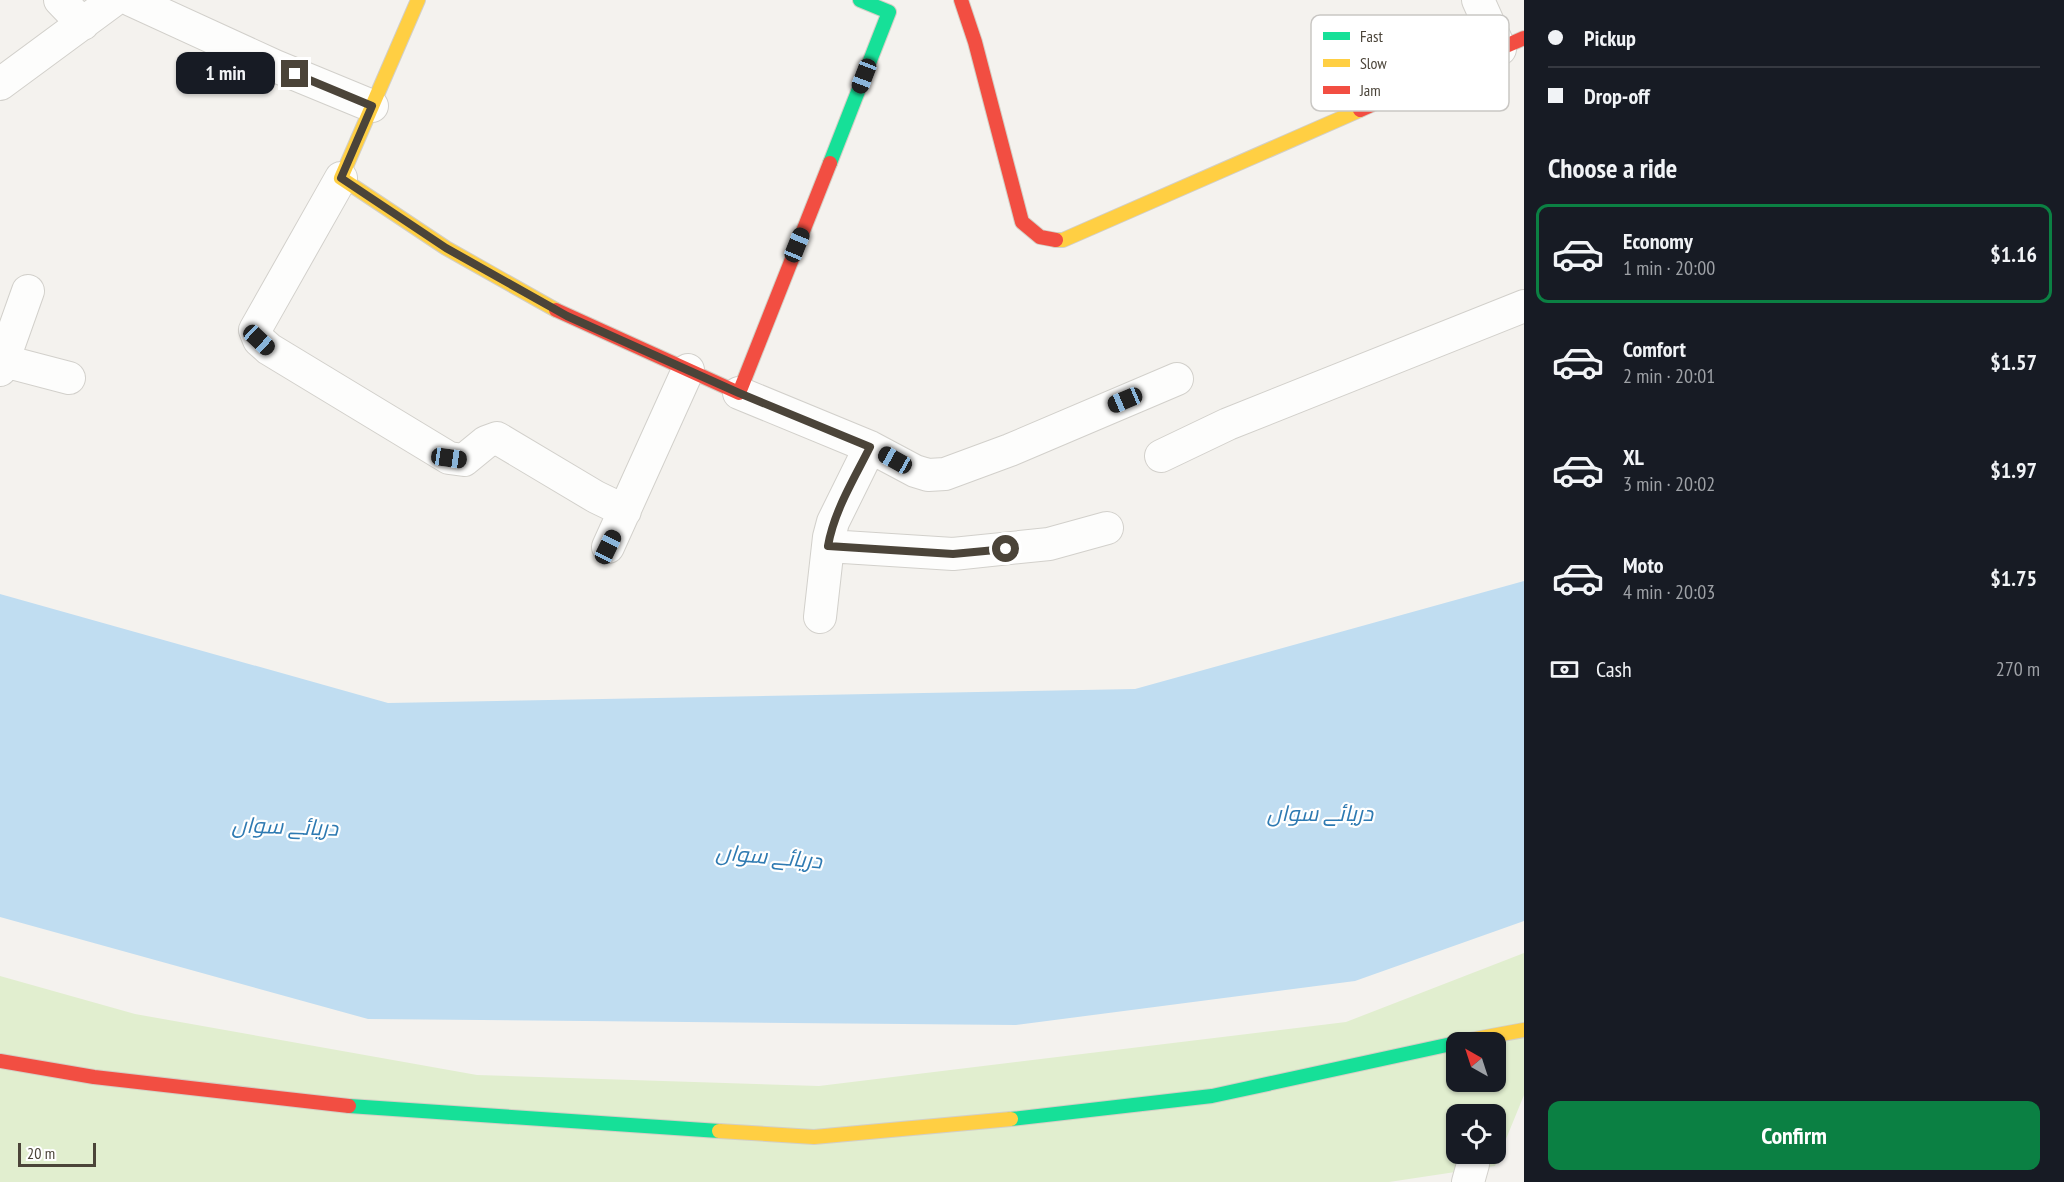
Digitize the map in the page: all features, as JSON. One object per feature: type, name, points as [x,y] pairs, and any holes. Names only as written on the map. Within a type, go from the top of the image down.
[{"type":"street","points":[[60,0],[83,24]]},
{"type":"street","points":[[0,84],[114,0]]},
{"type":"street","points":[[131,0],[275,66],[372,106]]},
{"type":"street","points":[[418,0],[341,178],[255,330],[259,340],[268,349],[449,458],[464,460],[486,442],[497,438],[596,497],[625,511]]},
{"type":"street","points":[[739,393],[888,12],[860,0]]},
{"type":"street","points":[[961,0],[975,42],[1022,222],[1034,236],[1049,240],[1063,240],[1359,111]]},
{"type":"street","points":[[1478,0],[1490,15]]},
{"type":"street","points":[[341,178],[446,248],[567,316],[739,393],[870,447],[915,471],[928,475],[945,474],[1010,450],[1177,379]]},
{"type":"street","points":[[28,291],[1,364],[69,378]]},
{"type":"street","points":[[1161,456],[1228,424],[1524,306]]},
{"type":"street","points":[[608,547],[688,370]]},
{"type":"street","points":[[820,617],[833,522],[870,447]]},
{"type":"street","points":[[828,546],[953,554],[1048,544],[1107,528]]},
{"type":"street","points":[[1506,1034],[1524,1030]]},
{"type":"street","points":[[0,1062],[94,1077],[373,1109],[814,1137],[1071,1113],[1212,1096],[1446,1046]]},
{"type":"green space","points":[[1524,953],[1524,1095],[1506,1139],[1506,1104],[1446,1104],[1446,1164],[1496,1164],[1495,1166],[1389,1182],[0,1182],[0,976],[135,1014],[477,1075],[819,1086],[1346,1022]]},
{"type":"water","name":"دریائے سواں","points":[[1524,581],[1524,921],[1355,981],[1016,1025],[368,1019],[0,917],[0,594],[388,703],[1135,689]]},
{"type":"traffic: fast","points":[[830,163],[889,12],[860,0]]},
{"type":"traffic: fast","points":[[1011,1119],[1212,1096],[1446,1045]]},
{"type":"traffic: fast","points":[[349,1106],[719,1131]]},
{"type":"traffic: slow","points":[[418,0],[341,178],[446,248],[556,310]]},
{"type":"traffic: slow","points":[[1056,240],[1063,240],[1358,111]]},
{"type":"traffic: slow","points":[[1506,1033],[1524,1030]]},
{"type":"traffic: slow","points":[[719,1131],[814,1137],[1011,1119]]},
{"type":"traffic: jam","points":[[961,0],[975,42],[1022,222],[1040,237],[1056,240]]},
{"type":"traffic: jam","points":[[1509,45],[1524,38]]},
{"type":"traffic: jam","points":[[556,310],[739,393],[830,163]]},
{"type":"traffic: jam","points":[[0,1061],[94,1077],[349,1106]]},
{"type":"route","points":[[295,74],[372,106],[341,178],[446,248],[567,316],[739,393],[870,447],[833,522],[828,546],[953,554],[1006,549]]}]
